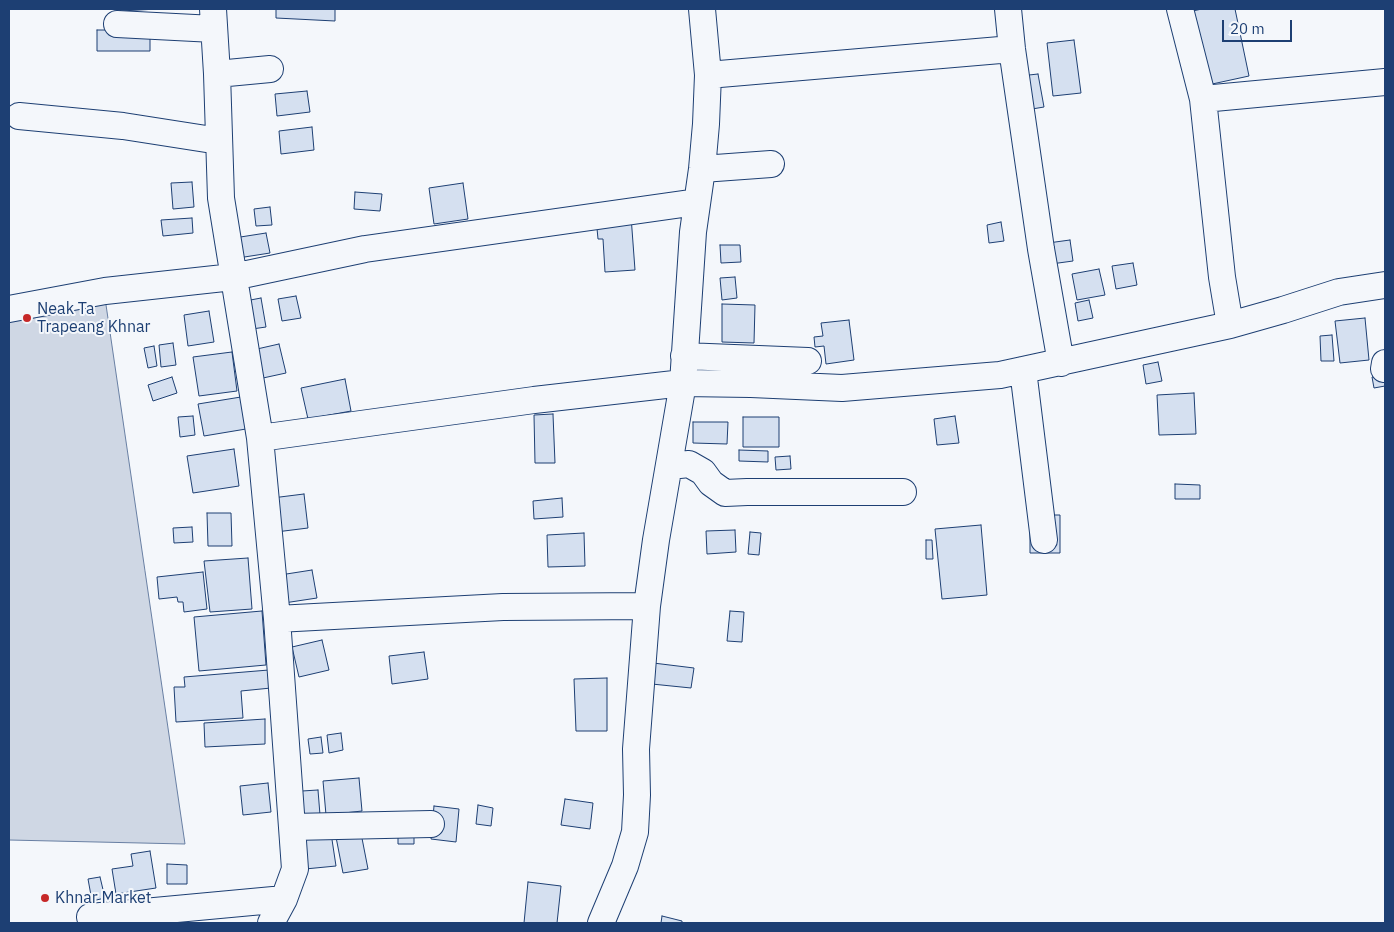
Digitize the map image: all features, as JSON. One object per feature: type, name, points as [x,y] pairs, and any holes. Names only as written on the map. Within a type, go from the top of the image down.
[{"type":"street","points":[[600,923],[624,866],[635,832],[637,795],[636,749],[647,606],[656,540],[683,383],[693,232],[706,124],[708,75],[702,9]]},
{"type":"street","points":[[1008,9],[1041,249],[1061,362]]},
{"type":"street","points":[[1180,9],[1203,99],[1222,277],[1230,325]]},
{"type":"street","points":[[117,24],[214,19],[221,198],[260,438],[277,619],[292,827],[294,869],[284,898],[271,923]]},
{"type":"street","points":[[708,75],[1012,49]]},
{"type":"street","points":[[217,74],[270,69]]},
{"type":"street","points":[[1203,99],[1385,82]]},
{"type":"street","points":[[19,116],[123,126],[219,141]]},
{"type":"street","points":[[702,169],[771,164]]},
{"type":"street","points":[[9,309],[105,292],[233,277],[365,249],[697,202]]},
{"type":"street","points":[[260,438],[534,400],[683,383],[842,388],[1000,375],[1230,325],[1339,292],[1385,286]]},
{"type":"street","points":[[684,356],[808,361]]},
{"type":"street","points":[[1023,370],[1044,540]]},
{"type":"street","points":[[670,466],[689,464],[703,472],[711,483],[725,493],[903,492]]},
{"type":"street","points":[[277,619],[504,607],[647,606]]},
{"type":"street","points":[[292,827],[431,824]]},
{"type":"street","points":[[90,917],[284,898]]},
{"type":"shaded area","points":[[105,298],[185,844],[9,840],[9,315]]},
{"type":"building","points":[[120,9],[158,9],[120,11]]},
{"type":"building","points":[[276,9],[335,9],[335,21],[276,18]]},
{"type":"building","points":[[1202,9],[1235,9],[1249,76],[1203,86],[1188,12]]},
{"type":"building","points":[[97,30],[150,30],[150,51],[97,51]]},
{"type":"building","points":[[1074,40],[1081,93],[1053,96],[1047,43]]},
{"type":"building","points":[[1038,74],[1044,107],[1026,110],[1020,76]]},
{"type":"building","points":[[307,91],[310,112],[277,116],[275,94]]},
{"type":"building","points":[[312,127],[314,150],[281,154],[279,131]]},
{"type":"building","points":[[192,182],[194,207],[173,209],[171,183]]},
{"type":"building","points":[[463,183],[468,219],[434,224],[429,188]]},
{"type":"building","points":[[355,192],[382,194],[380,211],[354,209]]},
{"type":"building","points":[[270,207],[272,225],[256,226],[254,209]]},
{"type":"building","points":[[631,216],[635,270],[605,272],[603,239],[598,239],[596,218]]},
{"type":"building","points":[[192,218],[193,233],[163,236],[161,220]]},
{"type":"building","points":[[1001,222],[1004,241],[989,243],[987,225]]},
{"type":"building","points":[[266,233],[270,253],[238,258],[234,238]]},
{"type":"building","points":[[1070,240],[1073,261],[1051,264],[1048,243]]},
{"type":"building","points":[[720,245],[740,245],[741,262],[721,263]]},
{"type":"building","points":[[1133,263],[1137,285],[1116,289],[1112,266]]},
{"type":"building","points":[[1099,269],[1105,295],[1077,300],[1072,274]]},
{"type":"building","points":[[735,277],[737,298],[722,300],[720,278]]},
{"type":"building","points":[[296,296],[301,318],[282,321],[278,299]]},
{"type":"building","points":[[261,298],[266,327],[245,330],[240,302]]},
{"type":"building","points":[[1089,300],[1093,318],[1078,321],[1075,303]]},
{"type":"building","points":[[722,304],[755,305],[754,343],[722,342]]},
{"type":"building","points":[[209,311],[214,342],[188,346],[184,315]]},
{"type":"building","points":[[1365,318],[1369,360],[1340,363],[1335,321]]},
{"type":"building","points":[[849,320],[854,360],[826,364],[824,346],[815,347],[814,337],[823,336],[821,323]]},
{"type":"building","points":[[1332,335],[1334,361],[1321,361],[1320,336]]},
{"type":"building","points":[[173,343],[176,365],[161,367],[159,345]]},
{"type":"building","points":[[279,344],[286,373],[263,378],[257,349]]},
{"type":"building","points":[[154,346],[157,366],[148,368],[144,348]]},
{"type":"building","points":[[232,352],[237,391],[199,396],[193,357]]},
{"type":"building","points":[[1158,362],[1162,381],[1146,384],[1143,365]]},
{"type":"building","points":[[1385,374],[1385,386],[1374,388],[1372,377]]},
{"type":"building","points":[[172,377],[177,393],[153,401],[148,385]]},
{"type":"building","points":[[345,379],[351,411],[308,419],[301,388]]},
{"type":"building","points":[[1194,393],[1196,434],[1159,435],[1157,395]]},
{"type":"building","points":[[241,397],[246,429],[204,436],[198,404]]},
{"type":"building","points":[[553,414],[555,463],[535,463],[534,415]]},
{"type":"building","points":[[193,416],[195,435],[180,437],[178,417]]},
{"type":"building","points":[[955,416],[959,443],[937,445],[934,419]]},
{"type":"building","points":[[743,417],[779,417],[779,447],[743,447]]},
{"type":"building","points":[[693,422],[728,422],[727,444],[693,443]]},
{"type":"building","points":[[234,449],[239,486],[193,493],[187,456]]},
{"type":"building","points":[[739,450],[768,451],[768,462],[739,461]]},
{"type":"building","points":[[790,456],[791,469],[776,470],[775,457]]},
{"type":"building","points":[[1175,484],[1200,485],[1200,499],[1175,499]]},
{"type":"building","points":[[304,494],[308,528],[276,532],[272,498]]},
{"type":"building","points":[[562,498],[563,517],[534,519],[533,501]]},
{"type":"building","points":[[207,513],[231,513],[232,546],[208,546]]},
{"type":"building","points":[[1030,515],[1060,515],[1060,553],[1030,553]]},
{"type":"building","points":[[981,525],[987,595],[942,599],[935,529]]},
{"type":"building","points":[[192,527],[193,542],[174,543],[173,528]]},
{"type":"building","points":[[735,530],[736,552],[707,554],[706,531]]},
{"type":"building","points":[[750,532],[761,533],[759,555],[748,554]]},
{"type":"building","points":[[584,533],[585,566],[548,567],[547,535]]},
{"type":"building","points":[[926,540],[932,540],[933,559],[926,559]]},
{"type":"building","points":[[248,558],[252,609],[210,612],[204,561]]},
{"type":"building","points":[[312,570],[317,598],[284,603],[280,575]]},
{"type":"building","points":[[203,572],[207,609],[184,612],[183,602],[178,602],[177,597],[159,599],[157,577]]},
{"type":"building","points":[[262,611],[266,665],[199,671],[194,617]]},
{"type":"building","points":[[730,611],[744,612],[742,642],[727,641]]},
{"type":"building","points":[[322,640],[329,670],[299,677],[292,647]]},
{"type":"building","points":[[424,652],[428,679],[392,684],[389,656]]},
{"type":"building","points":[[645,662],[694,668],[691,688],[642,683]]},
{"type":"building","points":[[269,670],[271,688],[241,691],[243,718],[176,722],[174,687],[185,687],[184,677]]},
{"type":"building","points":[[607,678],[607,731],[576,731],[574,679]]},
{"type":"building","points":[[265,719],[265,744],[205,747],[204,723]]},
{"type":"building","points":[[341,733],[343,750],[329,753],[327,735]]},
{"type":"building","points":[[321,737],[323,753],[310,754],[308,739]]},
{"type":"building","points":[[359,778],[362,811],[326,815],[323,781]]},
{"type":"building","points":[[268,783],[271,812],[243,815],[240,786]]},
{"type":"building","points":[[318,790],[320,815],[303,816],[302,791]]},
{"type":"building","points":[[565,799],[593,803],[590,829],[561,825]]},
{"type":"building","points":[[478,805],[493,808],[491,826],[476,824]]},
{"type":"building","points":[[434,806],[459,809],[456,842],[431,839]]},
{"type":"building","points":[[398,824],[414,824],[414,844],[398,844]]},
{"type":"building","points":[[360,828],[368,869],[343,873],[335,832]]},
{"type":"building","points":[[331,833],[336,866],[305,869],[301,836]]},
{"type":"building","points":[[150,851],[156,888],[116,894],[112,869],[133,866],[131,854]]},
{"type":"building","points":[[167,864],[187,865],[187,884],[167,884]]},
{"type":"building","points":[[100,877],[105,898],[92,901],[88,879]]},
{"type":"building","points":[[528,882],[561,886],[557,923],[524,923]]},
{"type":"building","points":[[662,916],[682,921],[682,923],[661,923]]},
{"type":"place","name":"Neak Ta Trapeang Khnar","points":[[27,318]]},
{"type":"place","name":"Khnar Market","points":[[45,898]]}]
